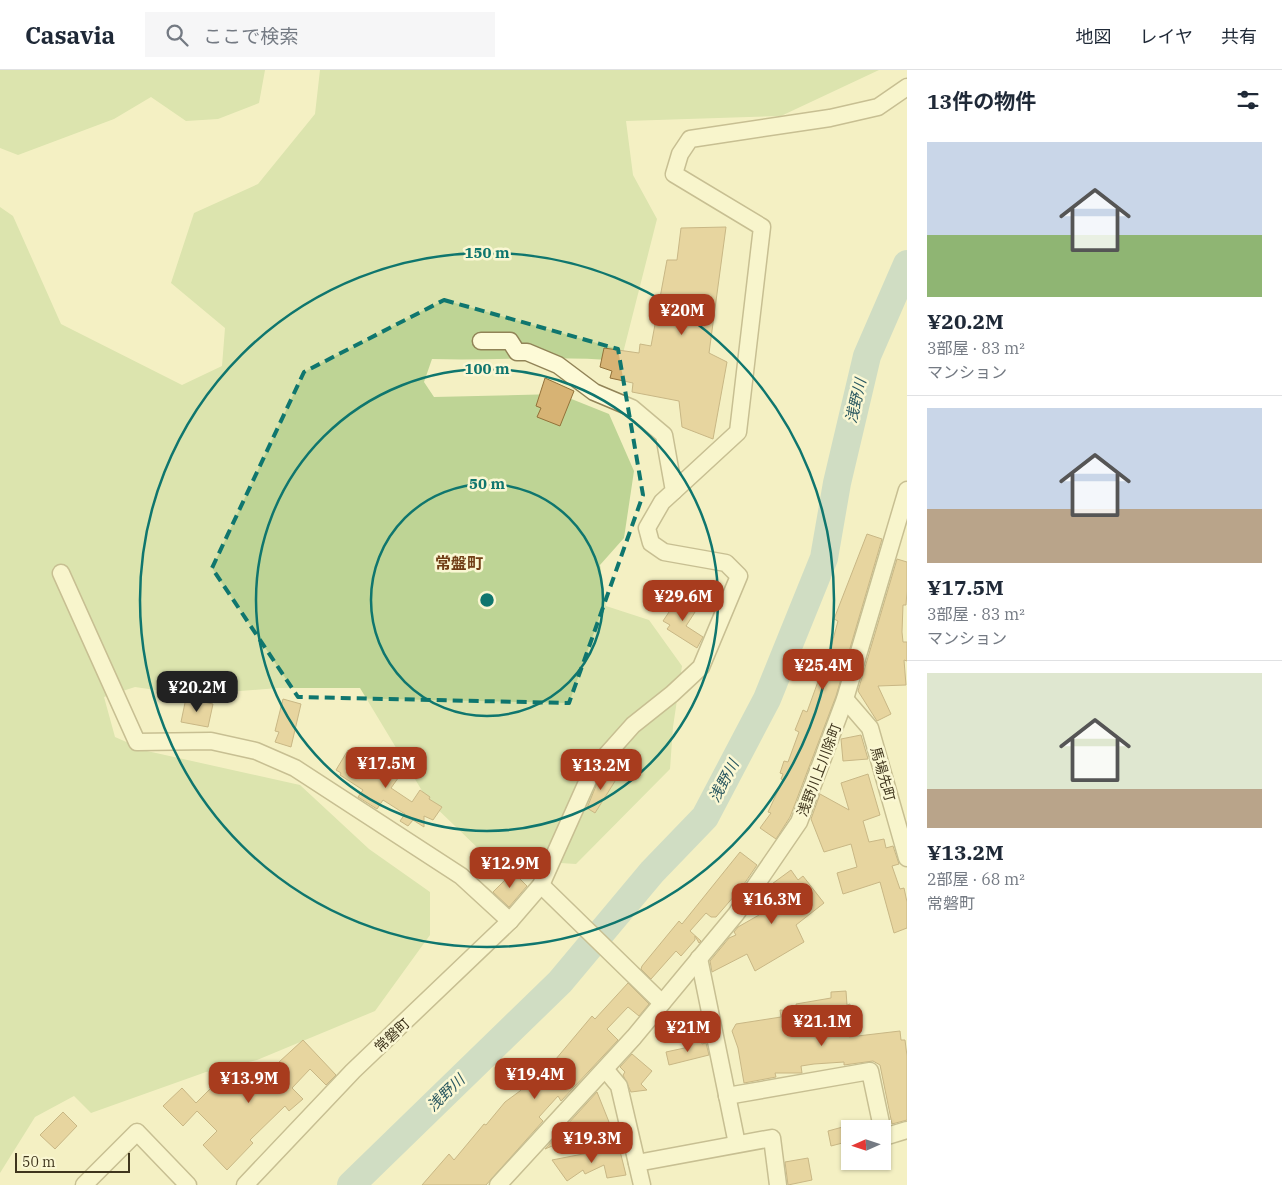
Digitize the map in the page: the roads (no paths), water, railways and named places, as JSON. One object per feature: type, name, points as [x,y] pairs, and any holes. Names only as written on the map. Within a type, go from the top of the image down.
[{"type":"street","points":[[674,491],[738,432],[762,227],[674,174],[680,154],[690,139],[830,118],[878,107],[907,87]]},
{"type":"street","points":[[481,341],[510,341],[517,352],[527,352],[558,365],[594,392],[632,408],[664,435],[674,491]]},
{"type":"street","name":"浅野川上川除町","points":[[498,1185],[515,1178],[605,1068],[736,914],[799,822],[845,699],[907,490]]},
{"type":"street","name":"常磐町","points":[[244,1185],[353,1071],[510,921],[541,885],[592,771],[633,725],[701,668],[739,576],[726,563],[664,552],[651,543],[647,528],[662,502],[674,491]]},
{"type":"street","points":[[61,572],[137,742],[211,741],[256,751],[296,768],[461,876],[510,921]]},
{"type":"street","name":"馬場先町","points":[[845,699],[870,728],[907,858]]},
{"type":"street","points":[[541,885],[632,971],[662,1003]]},
{"type":"street","points":[[699,958],[737,1144]]},
{"type":"street","points":[[605,1068],[619,1086],[642,1185]]},
{"type":"street","points":[[727,1096],[870,1071],[884,1136],[907,1130]]},
{"type":"street","points":[[84,1185],[137,1132],[188,1185]]},
{"type":"street","points":[[637,1163],[772,1138],[778,1185]]},
{"type":"waterway","name":"浅野川","points":[[351,1185],[560,982],[652,872],[705,817],[767,699],[824,558],[837,483],[867,356],[907,264]]},
{"type":"district","name":"常盤町","points":[[459,563]]}]
